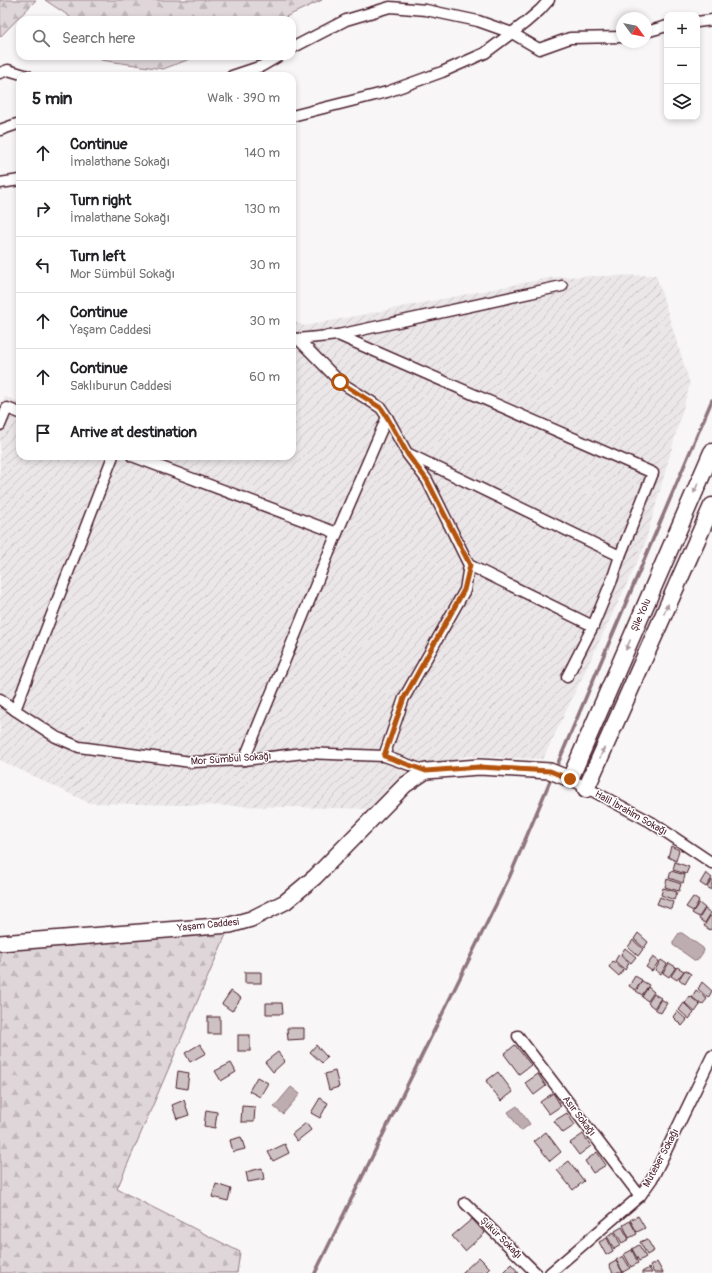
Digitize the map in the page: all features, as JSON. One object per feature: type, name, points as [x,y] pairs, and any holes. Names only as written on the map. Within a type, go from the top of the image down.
[{"type":"highway","name":"Şile Yolu","points":[[570,779],[712,452]]},
{"type":"highway","name":"Şile Yolu","points":[[586,789],[712,506]]},
{"type":"main road","name":"Yaşam Caddesi","points":[[0,943],[230,925],[251,919],[285,902],[315,877],[405,785],[426,771],[479,767],[550,771],[570,779]]},
{"type":"street","points":[[296,115],[386,92],[442,72],[485,53],[540,10],[549,0]]},
{"type":"street","points":[[296,46],[346,20],[390,7],[426,10],[478,21],[512,33],[539,49],[570,38],[616,37]]},
{"type":"street","points":[[700,22],[712,20]]},
{"type":"street","points":[[652,30],[664,27]]},
{"type":"street","points":[[244,72],[262,66],[272,60]]},
{"type":"street","points":[[0,73],[8,70],[16,72]]},
{"type":"street","points":[[0,130],[16,124]]},
{"type":"street","points":[[0,183],[16,181]]},
{"type":"street","points":[[296,338],[338,335],[562,286]]},
{"type":"street","points":[[338,335],[653,473],[593,626],[567,677]]},
{"type":"street","points":[[296,339],[340,382],[381,408],[407,453],[427,480],[470,565],[593,626]]},
{"type":"street","points":[[0,425],[7,408],[16,411]]},
{"type":"street","points":[[244,760],[387,417]]},
{"type":"street","points":[[407,453],[620,556]]},
{"type":"street","points":[[15,710],[111,460]]},
{"type":"street","points":[[143,460],[338,533]]},
{"type":"street","points":[[384,756],[404,698],[464,590],[470,565]]},
{"type":"street","name":"Mor Sümbül Sokağı","points":[[0,699],[56,737],[80,747],[191,762],[244,760],[304,752],[384,756],[426,771]]},
{"type":"street","name":"Halil İbrahim Sokağı","points":[[570,779],[586,789],[652,822],[712,863]]},
{"type":"street","name":"Asır Sokağı","points":[[518,1036],[640,1196]]},
{"type":"street","name":"Muteber Sokağı","points":[[550,1273],[640,1196],[652,1180],[712,1056]]},
{"type":"street","name":"Şükür Sokağı","points":[[465,1203],[536,1273]]},
{"type":"shaded area","points":[[656,275],[690,384],[643,550],[543,759],[466,756],[425,770],[426,771],[381,809],[89,803],[0,760],[0,699],[15,710],[79,747],[98,748],[81,743],[17,709],[0,696],[0,409],[5,397],[16,401],[16,460],[296,460],[296,323],[305,326],[554,277]],"holes":[[[305,750],[373,756],[243,760]]]},
{"type":"shaded area","points":[[679,933],[682,933],[703,948],[704,951],[697,961],[673,945],[673,942]]},
{"type":"shaded area","points":[[291,1087],[300,1094],[283,1114],[274,1107]]},
{"type":"shaded area","points":[[517,1106],[530,1124],[521,1131],[508,1112]]},
{"type":"green space","points":[[0,0],[36,0],[20,16],[16,16],[16,21],[0,37]]},
{"type":"green space","points":[[45,0],[322,0],[288,16],[69,16]]},
{"type":"green space","points":[[101,60],[187,60],[163,69]]},
{"type":"green space","points":[[230,925],[117,1189],[240,1252],[237,1273],[0,1273],[0,942]]},
{"type":"building","points":[[671,846],[679,850],[676,861],[668,857]]},
{"type":"building","points":[[675,862],[689,867],[686,874],[673,870]]},
{"type":"building","points":[[671,871],[685,875],[683,883],[669,878]]},
{"type":"building","points":[[706,873],[712,878],[706,887],[700,883]]},
{"type":"building","points":[[667,879],[681,884],[679,891],[665,887]]},
{"type":"building","points":[[712,880],[712,890],[707,887]]},
{"type":"building","points":[[663,888],[677,892],[674,900],[661,895]]},
{"type":"building","points":[[660,897],[673,902],[671,909],[657,904]]},
{"type":"building","points":[[693,897],[699,901],[693,911],[686,907]]},
{"type":"building","points":[[699,903],[705,908],[699,917],[692,913]]},
{"type":"building","points":[[705,909],[711,913],[705,923],[699,919]]},
{"type":"building","points":[[710,916],[712,917],[712,928],[710,930],[704,926]]},
{"type":"building","points":[[638,933],[648,942],[644,948],[634,939]]},
{"type":"building","points":[[633,940],[643,949],[638,956],[628,947]]},
{"type":"building","points":[[625,948],[636,957],[631,963],[621,954]]},
{"type":"building","points":[[619,954],[629,963],[625,970],[615,961]]},
{"type":"building","points":[[653,957],[659,961],[652,971],[646,967]]},
{"type":"building","points":[[661,960],[667,964],[661,974],[655,970]]},
{"type":"building","points":[[613,961],[623,970],[619,976],[609,967]]},
{"type":"building","points":[[669,963],[676,967],[669,977],[663,973]]},
{"type":"building","points":[[677,967],[684,971],[677,980],[671,976]]},
{"type":"building","points":[[685,970],[691,974],[685,984],[679,979]]},
{"type":"building","points":[[245,972],[261,972],[261,983],[245,983]]},
{"type":"building","points":[[635,976],[642,980],[635,990],[629,986]]},
{"type":"building","points":[[642,981],[649,985],[642,995],[636,991]]},
{"type":"building","points":[[702,982],[712,991],[708,998],[698,989]]},
{"type":"building","points":[[648,987],[654,992],[648,1001],[642,997]]},
{"type":"building","points":[[696,990],[707,999],[702,1005],[692,997]]},
{"type":"building","points":[[231,991],[241,998],[232,1011],[222,1004]]},
{"type":"building","points":[[654,994],[661,998],[654,1008],[648,1003]]},
{"type":"building","points":[[690,996],[700,1005],[695,1012],[685,1003]]},
{"type":"building","points":[[661,999],[667,1003],[661,1013],[655,1009]]},
{"type":"building","points":[[266,1003],[282,1003],[283,1014],[266,1014]]},
{"type":"building","points":[[684,1003],[694,1013],[689,1019],[679,1010]]},
{"type":"building","points":[[677,1011],[687,1020],[682,1026],[673,1017]]},
{"type":"building","points":[[208,1017],[220,1017],[220,1034],[208,1034]]},
{"type":"building","points":[[287,1028],[304,1028],[304,1039],[288,1040]]},
{"type":"building","points":[[238,1035],[250,1035],[250,1051],[238,1051]]},
{"type":"building","points":[[200,1044],[206,1053],[190,1062],[185,1053]]},
{"type":"building","points":[[316,1045],[327,1057],[322,1063],[310,1052]]},
{"type":"building","points":[[515,1045],[531,1065],[519,1074],[504,1054]]},
{"type":"building","points":[[278,1052],[285,1061],[273,1072],[265,1062]]},
{"type":"building","points":[[231,1063],[236,1072],[221,1081],[215,1071]]},
{"type":"building","points":[[178,1071],[189,1073],[187,1089],[176,1087]]},
{"type":"building","points":[[335,1071],[339,1087],[329,1090],[325,1074]]},
{"type":"building","points":[[498,1072],[513,1092],[501,1101],[486,1081]]},
{"type":"building","points":[[538,1074],[546,1086],[534,1095],[525,1083]]},
{"type":"building","points":[[257,1077],[268,1083],[260,1097],[249,1091]]},
{"type":"building","points":[[553,1093],[561,1106],[549,1114],[540,1102]]},
{"type":"building","points":[[320,1098],[328,1103],[320,1118],[311,1113]]},
{"type":"building","points":[[184,1100],[189,1115],[177,1119],[172,1105]]},
{"type":"building","points":[[242,1106],[255,1107],[254,1122],[241,1122]]},
{"type":"building","points":[[206,1110],[217,1112],[215,1128],[204,1126]]},
{"type":"building","points":[[567,1113],[575,1125],[563,1133],[554,1121]]},
{"type":"building","points":[[306,1123],[311,1130],[297,1141],[292,1134]]},
{"type":"building","points":[[546,1132],[561,1152],[550,1161],[534,1141]]},
{"type":"building","points":[[583,1134],[591,1146],[579,1155],[570,1143]]},
{"type":"building","points":[[241,1137],[245,1149],[233,1152],[230,1140]]},
{"type":"building","points":[[285,1144],[289,1153],[273,1161],[268,1152]]},
{"type":"building","points":[[597,1152],[606,1165],[593,1173],[585,1161]]},
{"type":"building","points":[[569,1161],[584,1181],[573,1190],[557,1170]]},
{"type":"building","points":[[262,1168],[264,1179],[248,1182],[246,1172]]},
{"type":"building","points":[[216,1184],[231,1189],[228,1201],[212,1197]]},
{"type":"building","points":[[638,1216],[645,1228],[637,1232],[630,1220]]},
{"type":"building","points":[[472,1219],[485,1233],[465,1251],[452,1236]]},
{"type":"building","points":[[630,1221],[637,1234],[629,1238],[623,1225]]},
{"type":"building","points":[[622,1227],[629,1239],[622,1243],[615,1231]]},
{"type":"building","points":[[614,1232],[621,1245],[614,1249],[607,1236]]},
{"type":"building","points":[[607,1238],[613,1251],[606,1255],[599,1242]]},
{"type":"building","points":[[647,1239],[654,1251],[647,1255],[640,1242]]},
{"type":"building","points":[[639,1245],[646,1257],[639,1261],[632,1249]]},
{"type":"building","points":[[632,1250],[638,1263],[631,1267],[624,1254]]},
{"type":"building","points":[[623,1256],[630,1268],[623,1272],[616,1260]]},
{"type":"building","points":[[479,1257],[490,1268],[485,1273],[462,1273]]},
{"type":"building","points":[[616,1261],[623,1273],[613,1273],[609,1265]]},
{"type":"building","points":[[657,1262],[663,1273],[654,1273],[650,1266]]},
{"type":"building","points":[[511,1264],[519,1273],[502,1273]]},
{"type":"building","points":[[649,1268],[652,1273],[642,1273],[642,1272]]},
{"type":"waterway","points":[[558,763],[712,400]]},
{"type":"waterway","points":[[315,1273],[509,878],[550,781]]},
{"type":"route","points":[[340,382],[381,408],[408,455],[427,480],[470,565],[464,590],[404,698],[384,756],[426,771],[479,767],[550,771],[570,779]]}]
